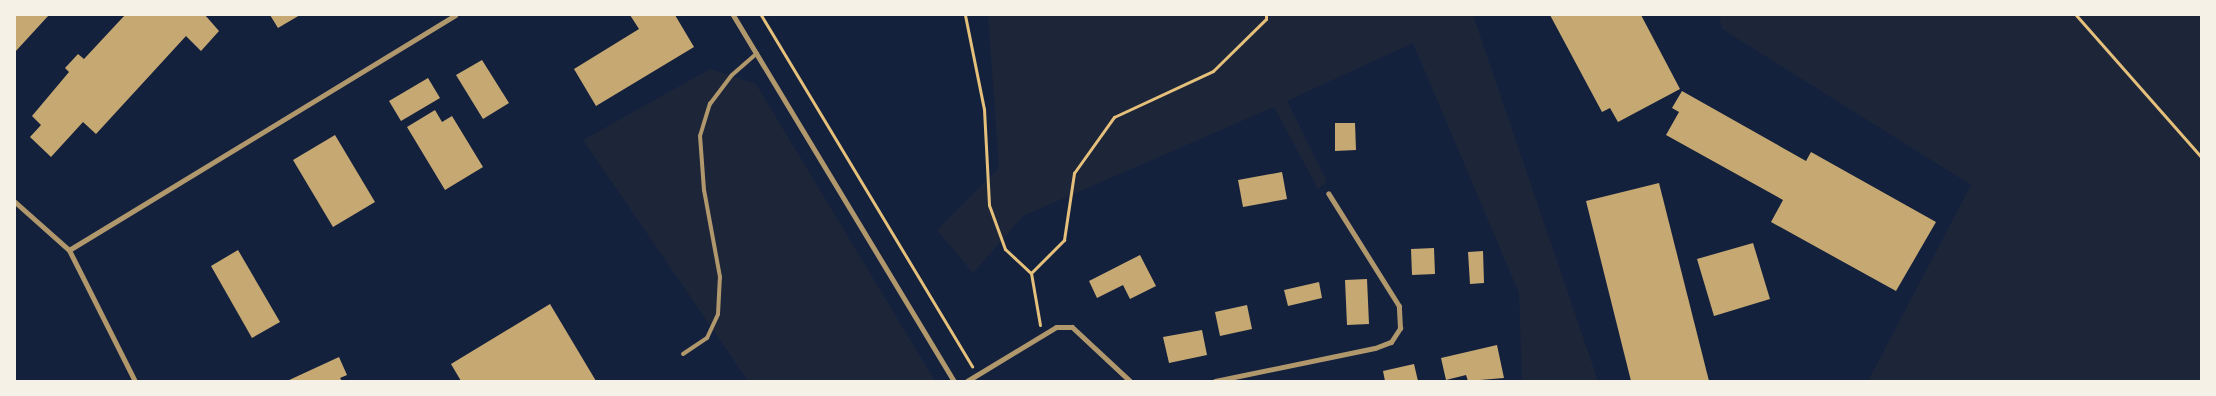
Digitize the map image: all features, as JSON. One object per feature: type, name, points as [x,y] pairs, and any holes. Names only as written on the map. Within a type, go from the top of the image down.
[{"type":"street","points":[[69,250],[455,15]]},
{"type":"street","points":[[733,15],[896,289],[954,381]]},
{"type":"street","points":[[1215,381],[1375,348],[1391,342],[1400,328],[1399,306],[1328,193]]},
{"type":"street","points":[[15,202],[69,250],[135,381]]},
{"type":"street","points":[[967,381],[1056,327],[1072,327],[1130,381]]},
{"type":"lane","points":[[683,354],[707,338],[718,314],[720,277],[704,190],[700,136],[710,104],[732,75],[757,53]]},
{"type":"path","points":[[761,15],[977,375]]},
{"type":"path","points":[[965,15],[984,109],[989,205],[1005,249],[1031,274],[1042,335]]},
{"type":"path","points":[[1031,274],[1064,240],[1074,173],[1114,117],[1213,71],[1266,19],[1266,15]]},
{"type":"path","points":[[2076,15],[2201,157]]},
{"type":"shaded area","points":[[988,15],[1473,15],[1598,381],[1522,381],[1519,293],[1413,43],[1287,101],[1327,182],[1318,189],[1274,107],[1023,216],[973,273],[937,230],[999,168]]},
{"type":"shaded area","points":[[1719,15],[2201,15],[2201,381],[1868,381],[1971,185],[1722,29]]},
{"type":"shaded area","points":[[710,69],[756,84],[935,381],[748,381],[583,140]]},
{"type":"building","points":[[15,15],[49,15],[15,52]]},
{"type":"building","points":[[125,15],[205,15],[219,31],[201,51],[186,36],[96,134],[83,122],[51,157],[30,137],[41,125],[32,116],[69,72],[65,68],[78,54],[84,59]]},
{"type":"building","points":[[270,15],[300,15],[278,28]]},
{"type":"building","points":[[630,15],[675,15],[694,47],[596,106],[574,69],[639,29]]},
{"type":"building","points":[[1550,15],[1641,15],[1680,89],[1618,122],[1610,108],[1602,112]]},
{"type":"building","points":[[482,60],[509,103],[483,119],[456,75]]},
{"type":"building","points":[[428,78],[440,98],[401,121],[389,101]]},
{"type":"building","points":[[1682,91],[1806,161],[1811,152],[1936,222],[1896,291],[1771,222],[1783,200],[1666,135],[1679,112],[1672,108]]},
{"type":"building","points":[[435,110],[442,122],[452,116],[483,167],[445,190],[407,127]]},
{"type":"building","points":[[1335,123],[1355,123],[1356,150],[1335,151]]},
{"type":"building","points":[[335,135],[375,202],[333,227],[293,160]]},
{"type":"building","points":[[1282,172],[1287,199],[1243,207],[1238,180]]},
{"type":"building","points":[[1659,183],[1709,381],[1631,381],[1586,201]]},
{"type":"building","points":[[1753,243],[1770,299],[1714,316],[1697,259]]},
{"type":"building","points":[[1434,248],[1435,274],[1412,275],[1411,249]]},
{"type":"building","points":[[238,250],[280,322],[252,338],[211,266]]},
{"type":"building","points":[[1483,251],[1484,283],[1470,284],[1468,252]]},
{"type":"building","points":[[1140,255],[1156,286],[1130,299],[1123,285],[1097,298],[1089,281]]},
{"type":"building","points":[[1367,279],[1369,324],[1347,325],[1345,280]]},
{"type":"building","points":[[1319,282],[1322,298],[1288,306],[1284,290]]},
{"type":"building","points":[[550,304],[596,381],[461,381],[451,364]]},
{"type":"building","points":[[1247,305],[1252,329],[1220,336],[1215,312]]},
{"type":"building","points":[[1202,330],[1207,355],[1169,363],[1163,337]]},
{"type":"building","points":[[1497,345],[1504,378],[1468,381],[1466,375],[1446,380],[1441,358]]},
{"type":"building","points":[[339,357],[347,375],[340,378],[342,381],[287,381]]},
{"type":"building","points":[[1414,364],[1418,381],[1385,381],[1383,371]]}]
